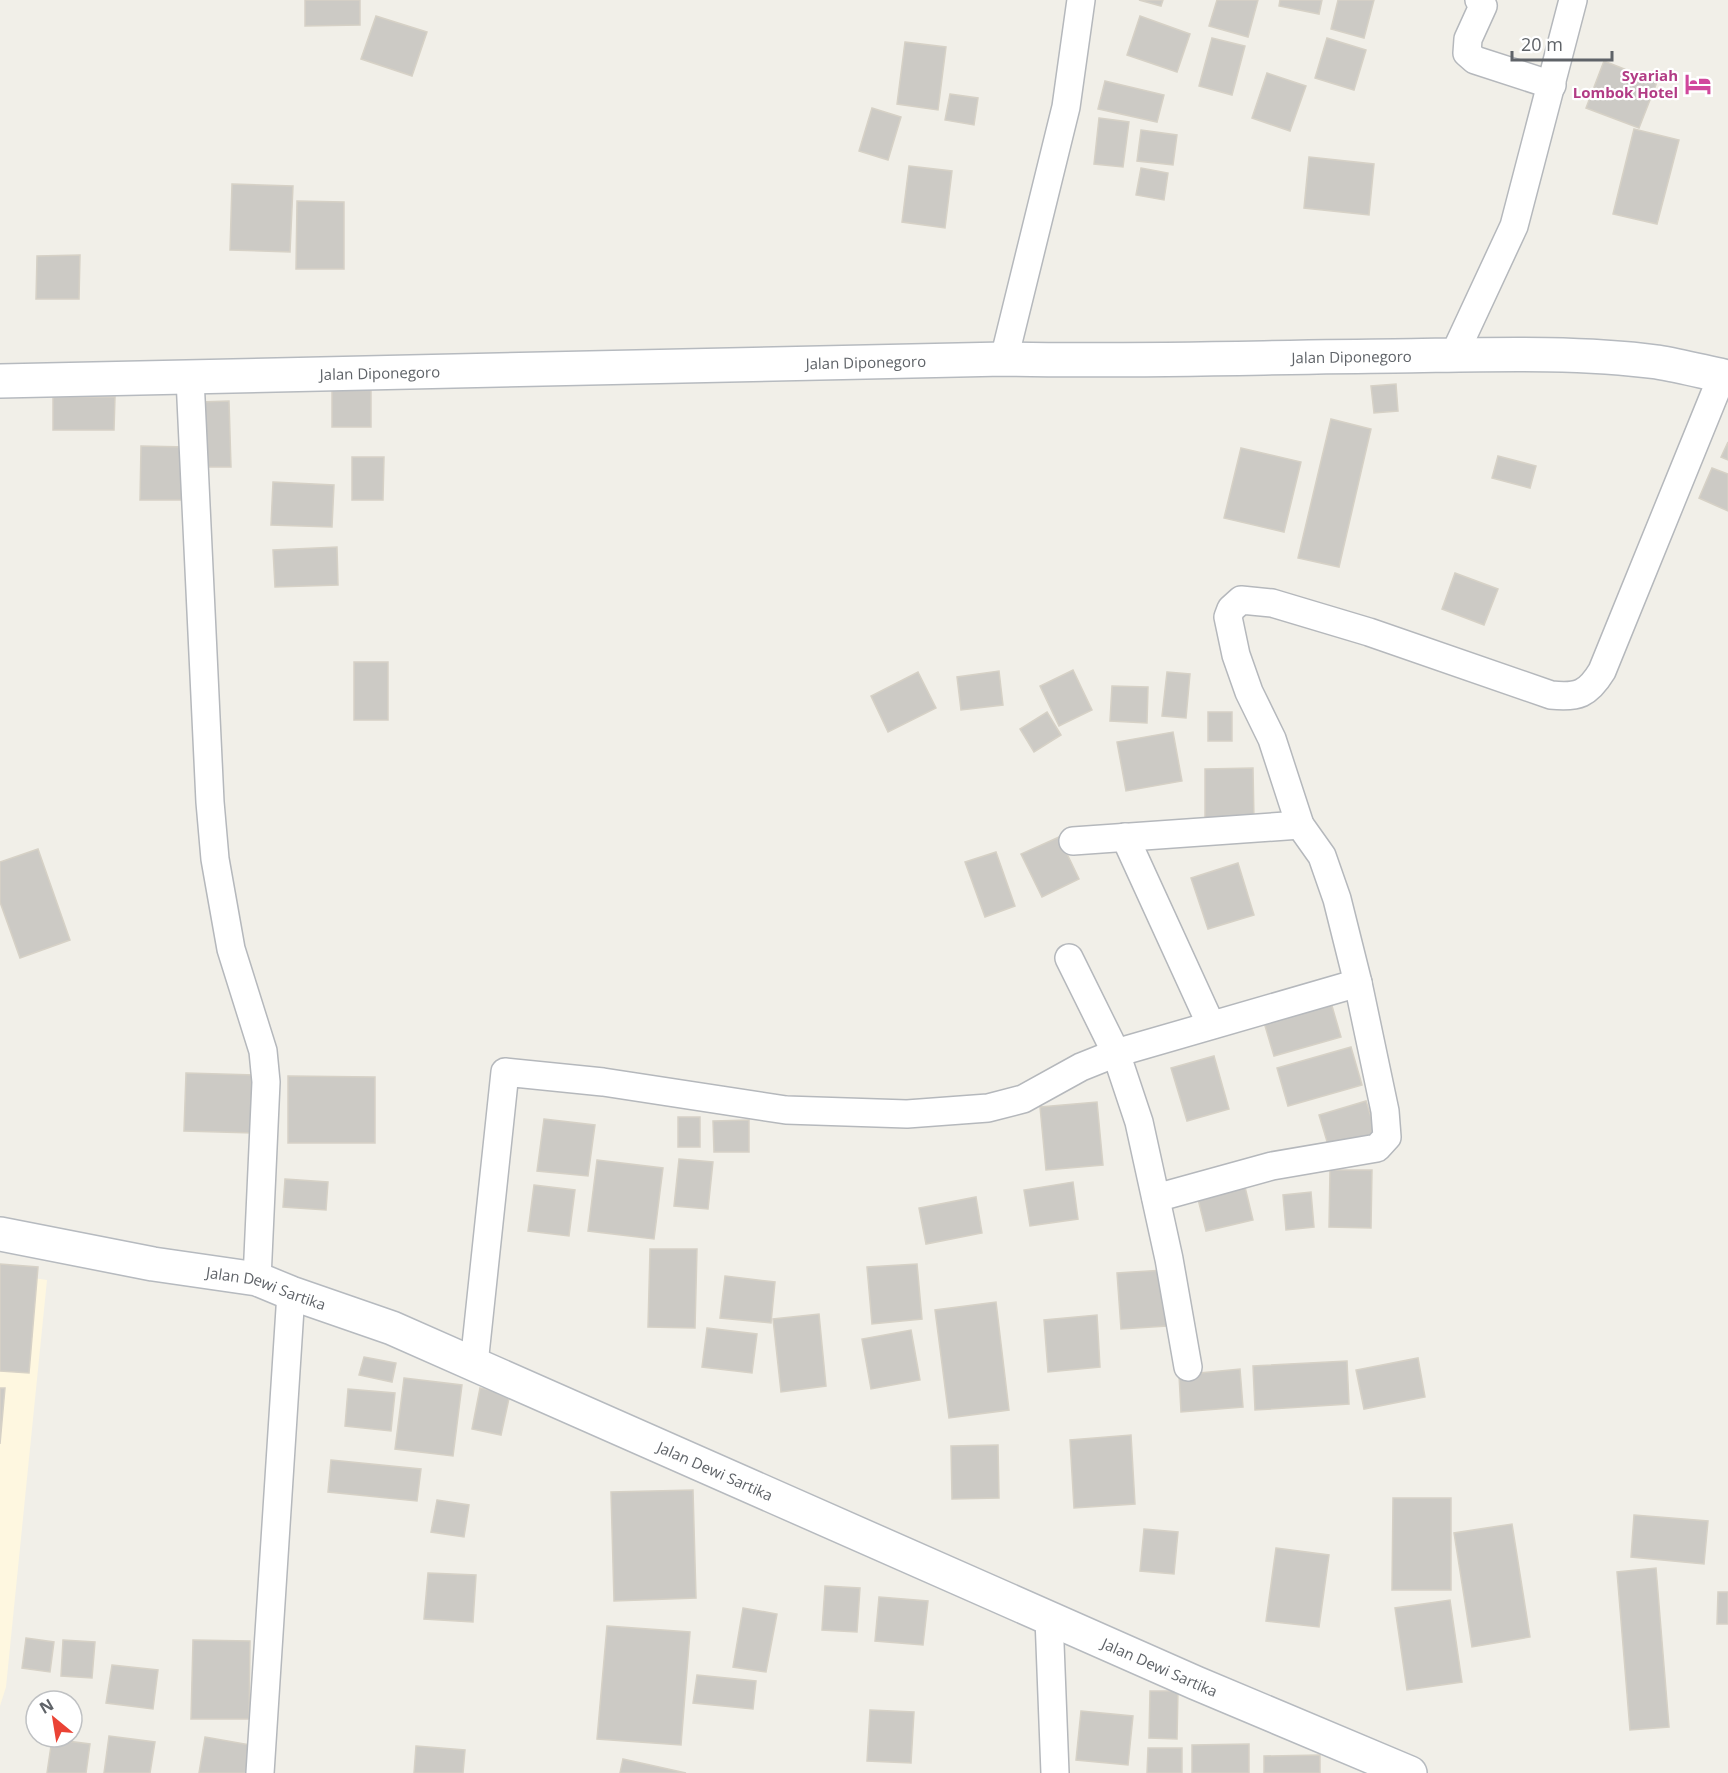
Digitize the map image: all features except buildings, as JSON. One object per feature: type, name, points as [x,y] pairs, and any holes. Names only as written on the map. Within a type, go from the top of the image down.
[{"type":"street","points":[[1004,359],[1066,107],[1081,0]]},
{"type":"street","points":[[1479,0],[1483,6],[1468,39],[1467,53],[1475,60],[1552,85]]},
{"type":"street","points":[[1454,356],[1514,226],[1573,0]]},
{"type":"street","name":"Jalan Diponegoro","points":[[0,381],[437,370],[635,369],[1004,359],[1109,361],[1454,356],[1608,358],[1657,362],[1725,376]]},
{"type":"street","points":[[1156,1198],[1272,1166],[1377,1148],[1387,1137],[1385,1111],[1358,983],[1337,899],[1322,856],[1300,825],[1272,739],[1236,656],[1228,617],[1236,603],[1240,600],[1251,600],[1272,603],[1370,632],[1551,695],[1576,696],[1594,684],[1602,671],[1725,376]]},
{"type":"street","points":[[190,378],[210,802],[215,859],[231,949],[263,1051],[266,1082],[257,1279]]},
{"type":"street","points":[[1073,841],[1300,825]]},
{"type":"street","points":[[1125,837],[1211,1025]]},
{"type":"street","points":[[1069,958],[1116,1053],[1139,1122],[1169,1259],[1188,1368]]},
{"type":"street","points":[[474,1364],[505,1072],[603,1082],[786,1110],[907,1114],[988,1108],[1023,1100],[1081,1067],[1116,1053],[1358,983]]},
{"type":"street","name":"Jalan Dewi Sartika","points":[[0,1234],[153,1264],[257,1279],[392,1328],[1049,1618],[1410,1773]]},
{"type":"street","points":[[260,1773],[291,1293]]},
{"type":"street","points":[[1049,1618],[1055,1773]]},
{"type":"shaded area","points":[[0,1273],[47,1280],[6,1687],[0,1706]]},
{"type":"place","name":"Syariah Lombok Hotel","points":[[1698,84]]}]
